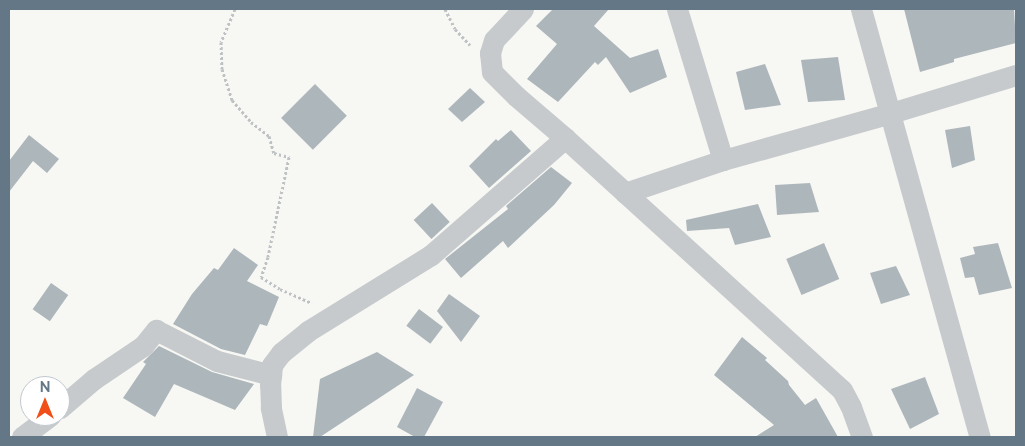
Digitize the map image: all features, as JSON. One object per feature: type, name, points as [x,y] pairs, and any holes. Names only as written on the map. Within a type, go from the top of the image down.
[{"type":"street","points":[[523,9],[494,40],[490,53],[492,72],[516,96],[565,138],[842,390],[851,407],[862,437]]},
{"type":"street","points":[[677,9],[723,160]]},
{"type":"street","points":[[861,9],[980,437]]},
{"type":"street","points":[[625,193],[723,160],[891,113],[1016,75]]},
{"type":"street","points":[[277,437],[271,408],[271,376],[272,365],[281,352],[308,332],[431,255],[565,138]]},
{"type":"street","points":[[70,399],[94,379],[143,346],[156,330],[216,361],[271,376]]},
{"type":"street","points":[[22,437],[37,426]]},
{"type":"path","points":[[235,9],[221,42],[222,69],[232,100],[251,122],[269,136],[274,153],[289,157],[262,277],[280,290],[335,315]]},
{"type":"path","points":[[446,9],[455,29],[476,52],[491,62]]},
{"type":"building","points":[[553,9],[609,9],[594,26],[630,58],[658,49],[667,77],[630,93],[606,57],[598,65],[595,62],[558,102],[527,79],[557,44],[536,26]]},
{"type":"building","points":[[904,9],[1014,9],[1016,43],[954,59],[954,62],[920,72]]},
{"type":"building","points":[[838,57],[845,100],[808,102],[801,60]]},
{"type":"building","points":[[765,64],[781,105],[745,110],[736,72]]},
{"type":"building","points":[[315,84],[347,116],[313,150],[281,118]]},
{"type":"building","points":[[470,88],[485,102],[462,122],[448,109]]},
{"type":"building","points":[[970,126],[975,160],[952,168],[945,130]]},
{"type":"building","points":[[511,130],[531,151],[489,188],[469,166],[496,139],[498,141]]},
{"type":"building","points":[[29,135],[59,159],[47,173],[33,161],[9,192],[9,161]]},
{"type":"building","points":[[551,167],[572,183],[554,205],[508,248],[503,241],[461,278],[445,259],[508,209],[506,206]]},
{"type":"building","points":[[810,183],[819,212],[777,215],[775,185]]},
{"type":"building","points":[[432,203],[450,222],[431,239],[414,220]]},
{"type":"building","points":[[758,204],[771,237],[735,245],[729,228],[687,231],[686,220]]},
{"type":"building","points":[[824,243],[839,279],[801,295],[786,259]]},
{"type":"building","points":[[998,243],[1012,288],[979,295],[974,277],[965,278],[960,258],[975,254],[973,247]]},
{"type":"building","points":[[234,248],[258,265],[247,281],[279,297],[267,326],[260,324],[245,355],[221,349],[173,324],[192,294],[214,268],[218,270]]},
{"type":"building","points":[[896,266],[910,295],[881,304],[870,273]]},
{"type":"building","points":[[51,283],[68,295],[50,321],[33,309]]},
{"type":"building","points":[[449,294],[480,316],[461,342],[437,311]]},
{"type":"building","points":[[419,309],[443,327],[430,344],[406,326]]},
{"type":"building","points":[[742,337],[767,358],[765,360],[788,381],[805,405],[816,398],[838,437],[755,437],[774,425],[714,375]]},
{"type":"building","points":[[159,346],[212,372],[254,384],[235,410],[174,384],[155,417],[123,398],[146,364],[143,362]]},
{"type":"building","points":[[377,352],[414,375],[320,437],[313,437],[320,379]]},
{"type":"building","points":[[925,377],[939,414],[910,429],[891,389]]},
{"type":"building","points":[[417,388],[443,402],[424,437],[415,437],[397,427]]}]
